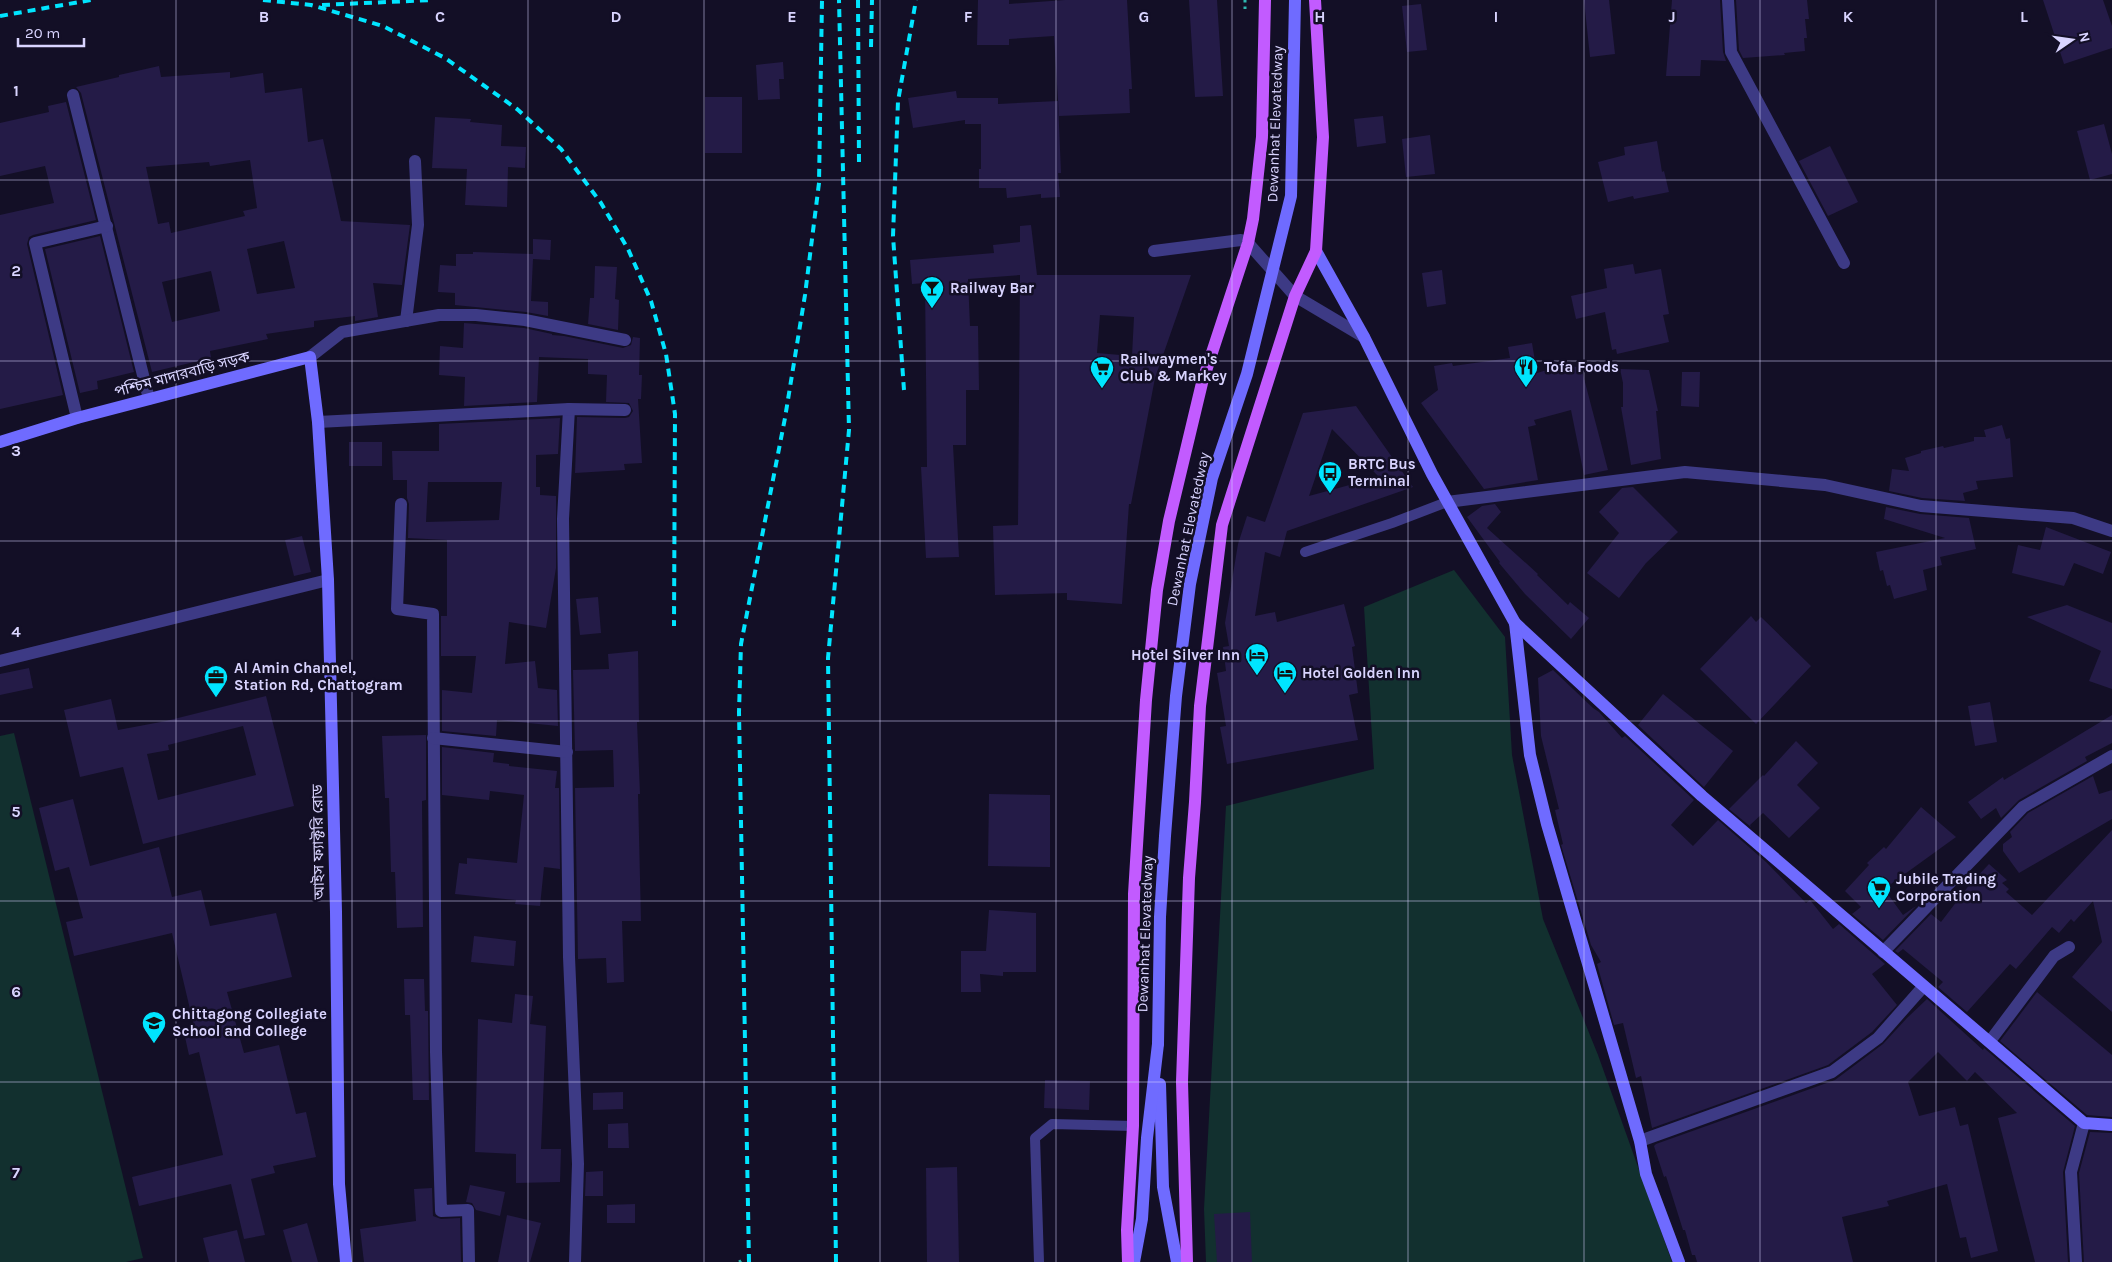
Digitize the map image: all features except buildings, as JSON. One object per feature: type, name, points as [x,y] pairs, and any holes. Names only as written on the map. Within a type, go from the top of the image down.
[{"type":"main road","points":[[1128,1262],[1127,1230],[1133,1126],[1134,894],[1146,700],[1157,590],[1169,521],[1202,383],[1248,243],[1254,219],[1262,137],[1265,0]]},
{"type":"main road","points":[[1187,1262],[1182,1082],[1189,878],[1200,706],[1222,525],[1295,296],[1316,251],[1323,138],[1315,0]]},
{"type":"street","name":"Dewanhat Elevatedway","points":[[1177,1262],[1163,1187],[1158,1044],[1160,918],[1176,696],[1190,584],[1212,478],[1247,374],[1291,196],[1294,0]]},
{"type":"street","points":[[1728,0],[1731,52],[1844,263]]},
{"type":"street","points":[[73,95],[149,399]]},
{"type":"street","points":[[406,321],[418,225],[415,161]]},
{"type":"street","points":[[77,418],[35,243],[107,226]]},
{"type":"street","points":[[1154,251],[1241,240],[1248,243],[1295,296],[1364,337]]},
{"type":"street","points":[[1316,251],[1364,337],[1447,502],[1516,623],[1702,796],[1923,987],[1990,1041],[2084,1124],[2112,1124]]},
{"type":"street","points":[[625,340],[525,320],[476,315],[439,315],[342,332],[310,357],[318,422],[569,409],[625,410]]},
{"type":"street","name":"পশ্চিম মাদারবাড়ি সড়ক","points":[[0,442],[77,418],[310,357]]},
{"type":"street","points":[[569,409],[563,519],[569,957],[578,1164],[575,1262]]},
{"type":"street","name":"আইস ফ্যাক্টরি রোড","points":[[318,422],[328,580],[336,912],[339,1184],[346,1262]]},
{"type":"street","points":[[1447,502],[1685,472],[1825,485],[1920,506],[2073,518],[2112,531]]},
{"type":"street","points":[[401,504],[397,609],[433,614],[436,1052],[441,1211],[468,1210],[469,1262]]},
{"type":"street","points":[[0,661],[328,580]]},
{"type":"street","points":[[1516,623],[1530,755],[1547,824],[1640,1141],[1646,1174],[1679,1262]]},
{"type":"street","points":[[434,738],[567,752]]},
{"type":"street","points":[[1883,952],[2022,807],[2112,756]]},
{"type":"street","points":[[1990,1041],[2054,956],[2068,947]]},
{"type":"street","points":[[1640,1141],[1832,1072],[1878,1038],[1923,987]]},
{"type":"street","name":"Dewanhat Elevatedway","points":[[1134,1262],[1142,1219],[1147,1138],[1158,1044]]},
{"type":"street","points":[[2076,1262],[2071,1172],[2084,1124]]},
{"type":"lane","points":[[1305,552],[1392,523],[1447,502]]},
{"type":"lane","points":[[1039,1262],[1035,1138],[1052,1124],[1133,1126]]},
{"type":"path","points":[[739,1262],[744,1259]]},
{"type":"green space","points":[[1454,570],[1505,637],[1512,755],[1543,919],[1598,1055],[1672,1262],[1206,1262],[1204,1209],[1226,806],[1374,769],[1364,607]]},
{"type":"green space","points":[[14,733],[143,1258],[126,1262],[0,1262],[0,736]]},
{"type":"railway","points":[[0,16],[91,0]]},
{"type":"railway","points":[[263,0],[311,5],[383,26],[445,58],[517,109],[561,149],[601,203],[628,249],[651,301],[666,354],[675,414],[674,626]]},
{"type":"railway","points":[[322,5],[432,0]]},
{"type":"railway","points":[[749,1262],[739,712],[741,644],[785,418],[805,295],[819,183],[822,0]]},
{"type":"railway","points":[[836,1262],[828,658],[849,430],[839,0]]},
{"type":"railway","points":[[858,0],[859,164]]},
{"type":"railway","points":[[871,47],[872,0]]},
{"type":"railway","points":[[904,390],[893,236],[898,101],[916,0]]},
{"type":"place","name":"Railway Bar","points":[[932,309]]},
{"type":"place","name":"Tofa Foods","points":[[1526,388]]},
{"type":"place","name":"Railwaymen's Club & Markey","points":[[1102,389]]},
{"type":"place","name":"BRTC Bus Terminal","points":[[1330,494]]},
{"type":"place","name":"Hotel Silver Inn","points":[[1257,676]]},
{"type":"place","name":"Hotel Golden Inn","points":[[1285,694]]},
{"type":"place","name":"Al Amin Channel, Station Rd, Chattogram","points":[[216,698]]},
{"type":"place","name":"Jubile Trading Corporation","points":[[1879,909]]},
{"type":"place","name":"Chittagong Collegiate School and College","points":[[154,1044]]}]
